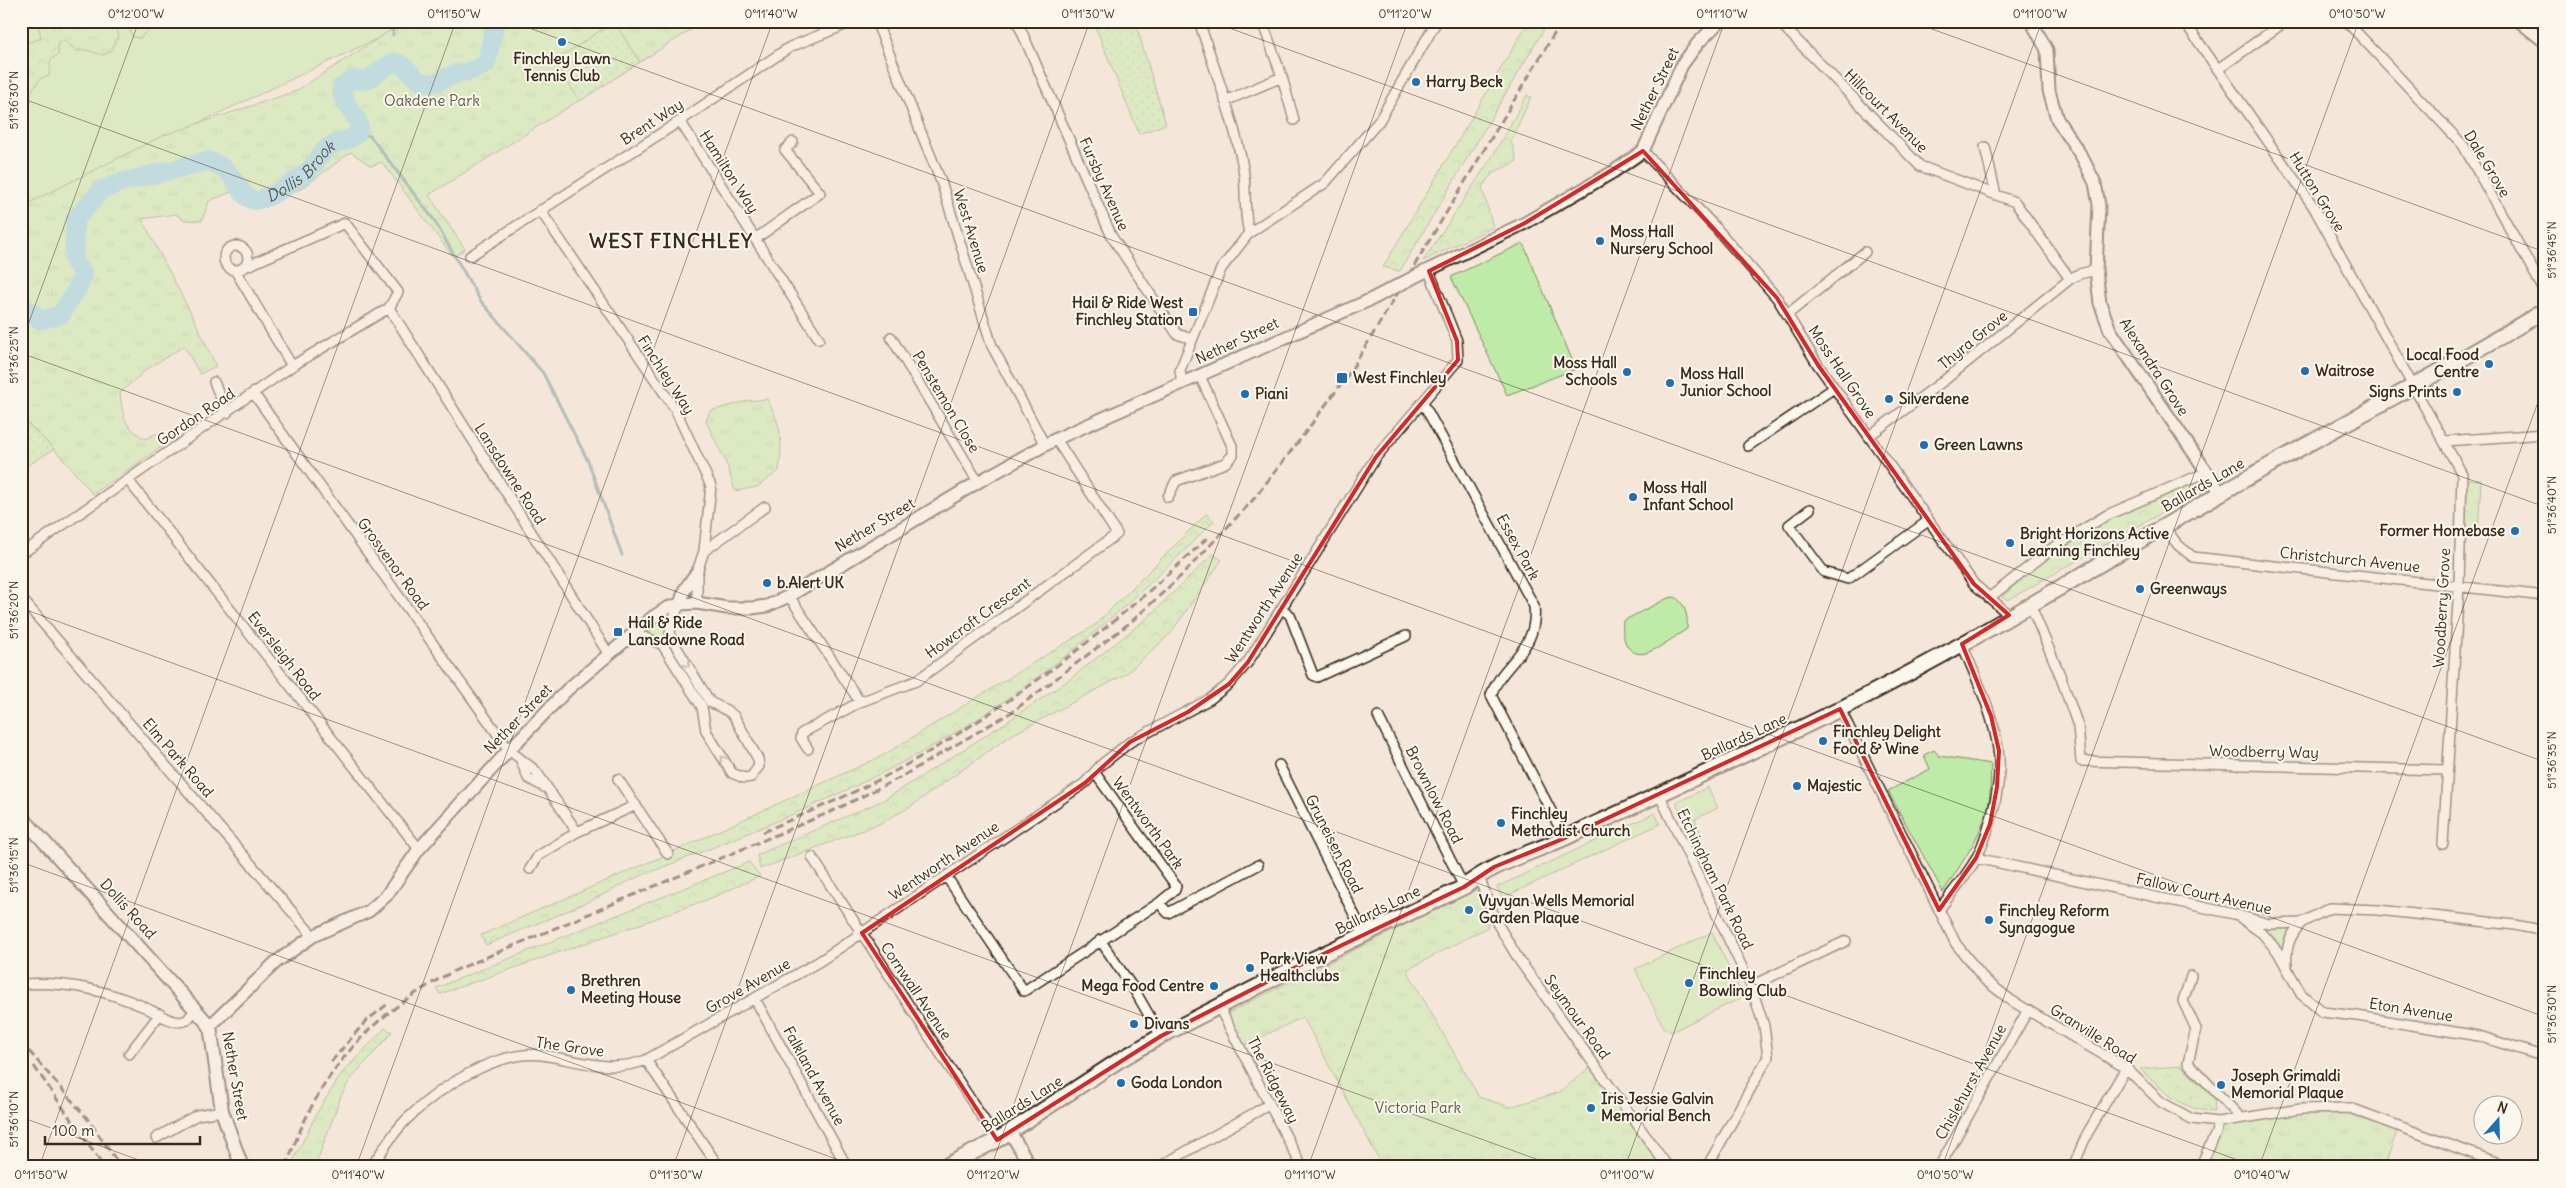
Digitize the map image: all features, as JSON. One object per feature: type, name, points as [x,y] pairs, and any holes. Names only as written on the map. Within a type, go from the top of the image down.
[{"type":"main road","name":"Ballards Lane","points":[[944,1167],[997,1140],[1118,1061],[1161,1036],[1364,934],[1464,887],[1478,875],[1566,838],[1840,709],[1962,644],[2221,493],[2414,386],[2545,310]]},
{"type":"main road","name":"Dollis Road","points":[[21,816],[210,1026]]},
{"type":"main road","name":"Nether Street","points":[[210,1026],[222,1110],[242,1167]]},
{"type":"street","name":"Brent Way","points":[[470,256],[680,121],[790,47],[855,21]]},
{"type":"street","name":"West Avenue","points":[[876,21],[942,184],[992,346],[1046,444]]},
{"type":"street","name":"Fursby Avenue","points":[[1017,21],[1112,237],[1178,334],[1192,339]]},
{"type":"street","points":[[1199,21],[1225,101],[1243,169],[1245,219],[1249,233]]},
{"type":"street","points":[[1262,21],[1282,77],[1294,120]]},
{"type":"street","points":[[1182,384],[1180,370],[1221,269],[1249,233],[1324,183],[1380,121],[1437,21]]},
{"type":"street","name":"Nether Street","points":[[210,1026],[276,962],[313,936],[369,911],[386,896],[419,850],[568,689],[608,653],[667,608],[680,604],[697,603],[727,608],[767,606],[789,596],[978,482],[1046,444],[1372,299],[1525,223],[1613,172],[1643,151],[1682,65],[1698,42],[1720,21]]},
{"type":"street","name":"Hillcourt Avenue","points":[[1778,21],[1920,166],[2015,202],[2070,279]]},
{"type":"street","name":"Alexandra Grove","points":[[2031,21],[2047,50],[2049,91],[2057,119],[2082,157],[2095,183],[2099,205],[2096,270],[2100,303],[2110,330],[2221,493]]},
{"type":"street","name":"Hutton Grove","points":[[2184,21],[2313,206],[2414,386]]},
{"type":"street","points":[[2218,69],[2286,21]]},
{"type":"street","name":"Dale Grove","points":[[2346,21],[2462,145],[2545,292]]},
{"type":"street","points":[[2520,21],[2543,37]]},
{"type":"street","points":[[1225,101],[1282,77]]},
{"type":"street","name":"Hamilton Way","points":[[680,121],[819,339]]},
{"type":"street","points":[[756,239],[820,193],[785,150],[793,142]]},
{"type":"street","points":[[1985,147],[1996,195]]},
{"type":"street","name":"Moss Hall Grove","points":[[1643,151],[1716,228],[1788,314],[1834,388],[1974,584],[2009,616]]},
{"type":"street","name":"Finchley Way","points":[[540,210],[675,409],[711,486],[704,551],[697,572],[697,603]]},
{"type":"street","points":[[235,270],[345,223],[398,292],[389,308]]},
{"type":"street","points":[[245,267],[249,259],[247,252],[240,247],[232,247],[226,252],[224,260],[228,267],[235,270],[292,366]]},
{"type":"street","points":[[1788,314],[1865,252]]},
{"type":"street","name":"Thyra Grove","points":[[1869,436],[1946,379],[2070,279],[2079,274],[2096,270]]},
{"type":"street","points":[[1423,403],[1458,360],[1457,340],[1424,272]]},
{"type":"street","name":"Gordon Road","points":[[21,554],[227,413],[292,366],[389,308]]},
{"type":"street","name":"Lansdowne Road","points":[[389,308],[608,653]]},
{"type":"street","name":"Penstemon Close","points":[[891,337],[978,482]]},
{"type":"street","points":[[1168,497],[1176,481],[1225,463],[1233,455],[1233,448],[1200,376]]},
{"type":"street","points":[[214,382],[227,413]]},
{"type":"street","name":"Woodberry Grove","points":[[2414,386],[2462,474],[2459,586],[2446,770],[2443,844]]},
{"type":"street","points":[[1748,446],[1834,388]]},
{"type":"street","name":"Grosvenor Road","points":[[254,394],[510,750],[521,761],[536,771],[577,832]]},
{"type":"street","name":"Wentworth Avenue","points":[[862,933],[1085,783],[1101,765],[1130,742],[1188,712],[1229,684],[1248,662],[1376,458],[1423,403]]},
{"type":"street","name":"Essex Park","points":[[1423,403],[1534,606],[1535,618],[1531,636],[1511,667],[1494,687],[1492,695],[1566,838]]},
{"type":"street","points":[[2445,441],[2545,434]]},
{"type":"street","name":"Howcroft Crescent","points":[[860,702],[916,681],[1117,534],[1056,439]]},
{"type":"street","points":[[1989,598],[2054,547],[2107,515],[2207,472]]},
{"type":"street","name":"Eversleigh Road","points":[[128,480],[419,850]]},
{"type":"street","points":[[704,551],[766,507]]},
{"type":"street","points":[[1810,509],[1789,525],[1824,572],[1848,578],[1928,521]]},
{"type":"street","name":"Christchurch Avenue","points":[[2164,527],[2178,545],[2193,556],[2545,596]]},
{"type":"street","points":[[630,636],[643,637],[662,644],[702,707],[706,731],[732,773],[744,778],[751,777],[759,766],[758,759],[734,716],[710,702],[671,638],[673,620],[685,589],[697,572]]},
{"type":"street","points":[[789,596],[860,702],[802,733],[801,738],[808,749]]},
{"type":"street","name":"Elm Park Road","points":[[21,598],[313,936]]},
{"type":"street","name":"Woodberry Way","points":[[2030,604],[2060,675],[2078,726],[2081,762],[2446,770]]},
{"type":"street","points":[[1282,609],[1290,615],[1313,675],[1317,677],[1406,636]]},
{"type":"street","points":[[1939,910],[1976,858],[1990,824],[1997,787],[1999,751],[1991,716],[1962,644]]},
{"type":"street","name":"Granville Road","points":[[1840,709],[1956,944],[1985,980],[2028,1010],[2126,1068],[2160,1102],[2192,1119],[2218,1122],[2302,1110],[2350,1108],[2510,1167]]},
{"type":"street","name":"Brownlow Road","points":[[1378,716],[1464,887]]},
{"type":"street","name":"Gruneisen Road","points":[[1279,765],[1364,934]]},
{"type":"street","name":"Wentworth Park","points":[[946,876],[1024,990],[1159,903],[1175,890],[1176,886],[1095,773]]},
{"type":"street","points":[[618,779],[668,854]]},
{"type":"street","name":"Etchingham Park Road","points":[[1659,794],[1751,986],[1764,1026],[1768,1057],[1707,1167]]},
{"type":"street","points":[[530,869],[538,856],[577,832],[636,805]]},
{"type":"street","name":"Cornwall Avenue","points":[[812,857],[997,1140]]},
{"type":"street","name":"Fallow Court Avenue","points":[[1976,858],[2234,914],[2269,924],[2301,922],[2330,908],[2388,911],[2515,925],[2545,931]]},
{"type":"street","points":[[1159,903],[1168,913],[1258,865]]},
{"type":"street","name":"Seymour Road","points":[[1478,875],[1497,923],[1519,960],[1668,1167]]},
{"type":"street","name":"Eton Avenue","points":[[2234,914],[2262,933],[2278,952],[2301,994],[2322,1012],[2366,1017],[2479,1036],[2545,1057]]},
{"type":"street","name":"Eton Avenue","points":[[2288,973],[2286,951],[2292,935],[2301,922]]},
{"type":"street","name":"Grove Avenue","points":[[646,1060],[755,999],[862,933]]},
{"type":"street","points":[[1100,940],[1135,991],[1161,1036]]},
{"type":"street","points":[[1751,986],[1846,941]]},
{"type":"street","points":[[2191,976],[2183,1000],[2196,1029],[2188,1062],[2241,1118]]},
{"type":"street","points":[[21,984],[70,984],[113,994],[160,1014],[175,1023],[188,1020],[196,1009]]},
{"type":"street","name":"Falkland Avenue","points":[[755,999],[847,1167]]},
{"type":"street","name":"The Ridgeway","points":[[1219,1007],[1302,1167]]},
{"type":"street","name":"Chislehurst Avenue","points":[[1939,1167],[2028,1010]]},
{"type":"street","points":[[129,1054],[160,1014]]},
{"type":"street","name":"The Grove","points":[[371,1167],[391,1137],[419,1108],[445,1089],[500,1059],[514,1055],[537,1055],[615,1067],[631,1066],[646,1060]]},
{"type":"street","points":[[646,1060],[719,1167]]},
{"type":"street","points":[[2073,1167],[2087,1134],[2126,1068]]},
{"type":"street","points":[[1159,1167],[1270,1104]]},
{"type":"street","points":[[156,1138],[197,1115],[222,1110]]},
{"type":"street","points":[[2200,1167],[2216,1133],[2218,1122]]},
{"type":"street","points":[[1010,1132],[1031,1167]]},
{"type":"highlighted area","points":[[1643,151],[1777,298],[1818,365],[1974,584],[2009,615],[1962,644],[1991,716],[1999,751],[1997,787],[1990,824],[1976,858],[1939,910],[1840,709],[1565,838],[1494,867],[1464,887],[1294,968],[1161,1036],[997,1140],[862,933],[1085,783],[1130,742],[1188,712],[1229,684],[1248,662],[1376,457],[1458,360],[1457,341],[1429,271],[1525,223]]},
{"type":"green space","points":[[21,21],[405,21],[387,34],[21,207]]},
{"type":"green space","points":[[42,21],[117,21],[115,25],[119,35],[111,51],[103,55],[87,50],[77,51],[65,41],[58,41],[58,55],[51,59],[49,76],[41,78],[30,93],[31,103],[21,113],[21,52],[27,43],[41,38],[39,28]]},
{"type":"green space","points":[[119,21],[157,21],[140,38],[133,37],[127,25]]},
{"type":"green space","name":"Oakdene Park","points":[[405,21],[705,21],[429,195],[465,249],[453,257],[382,162],[371,166],[351,152],[301,189],[255,208],[234,191],[209,201],[202,221],[183,220],[176,214],[142,219],[216,366],[200,374],[184,346],[147,369],[120,393],[125,420],[132,429],[145,439],[162,431],[170,441],[93,494],[54,449],[21,417],[21,207],[164,135],[296,91]]},
{"type":"green space","points":[[1093,21],[1135,21],[1166,124],[1139,134]]},
{"type":"green space","points":[[1529,21],[1549,21],[1400,271],[1383,267]]},
{"type":"green space","points":[[614,22],[640,62],[580,101],[554,61]]},
{"type":"green space","points":[[1527,95],[1531,97],[1511,141],[1517,161],[1493,173],[1482,187],[1493,227],[1423,261],[1492,157]]},
{"type":"green space","points":[[1523,243],[1576,369],[1507,395],[1451,277]]},
{"type":"green space","points":[[767,399],[776,418],[780,434],[779,471],[757,487],[735,491],[727,465],[706,421],[710,411],[747,401]]},
{"type":"green space","points":[[21,417],[54,449],[21,470]]},
{"type":"green space","points":[[2466,479],[2481,480],[2478,536],[2464,536]]},
{"type":"green space","points":[[2193,484],[2204,485],[2204,489],[2008,600],[2002,597],[2045,560],[2091,530],[2140,505]]},
{"type":"green space","points":[[1206,514],[1214,521],[1117,613],[1049,669],[976,720],[938,743],[828,799],[638,877],[579,906],[486,945],[481,935],[668,854],[882,756],[1095,625]]},
{"type":"green space","points":[[1213,554],[1222,560],[1170,634],[1126,674],[1010,736],[910,807],[879,824],[760,869],[757,855],[884,800],[1066,682],[1145,620]]},
{"type":"green space","points":[[1675,597],[1682,603],[1686,611],[1687,629],[1649,652],[1641,654],[1631,650],[1627,646],[1623,634],[1623,621],[1668,598]]},
{"type":"green space","points":[[666,617],[669,620],[667,640],[664,641],[647,634]]},
{"type":"green space","points":[[1934,750],[1939,756],[1991,764],[1990,793],[1986,814],[1970,849],[1943,892],[1888,791],[1930,769],[1924,755]]},
{"type":"green space","points":[[1708,787],[1718,808],[1695,819],[1700,831],[1691,835],[1676,803]]},
{"type":"green space","points":[[1655,813],[1660,824],[1502,898],[1497,887]]},
{"type":"green space","points":[[749,862],[760,876],[714,897],[440,994],[436,988]]},
{"type":"green space","name":"Victoria Park","points":[[1477,889],[1488,927],[1407,970],[1479,1097],[1510,1107],[1560,1092],[1595,1063],[1668,1167],[1383,1167],[1303,1017],[1247,1044],[1243,1043],[1228,1013]]},
{"type":"green space","points":[[2260,926],[2276,930],[2290,928],[2282,949],[2274,937]]},
{"type":"green space","name":"Finchley Bowling Club","points":[[1712,932],[1743,997],[1671,1032],[1664,1028],[1635,969]]},
{"type":"green space","points":[[385,1028],[392,1032],[350,1080],[341,1096],[315,1167],[290,1167],[318,1111],[342,1073]]},
{"type":"green space","points":[[2181,1066],[2215,1099],[2214,1112],[2192,1107],[2173,1098],[2140,1069]]},
{"type":"green space","points":[[2350,1108],[2399,1126],[2384,1167],[2200,1167],[2221,1122]]},
{"type":"waterway","points":[[392,21],[393,35]]},
{"type":"waterway","name":"Dollis Brook","points":[[21,304],[40,320],[61,315],[77,289],[83,273],[74,261],[75,220],[101,190],[118,183],[208,161],[225,169],[248,197],[253,200],[265,198],[281,190],[307,172],[330,146],[351,138],[357,133],[359,125],[342,94],[341,88],[352,80],[367,80],[393,62],[402,65],[418,80],[427,83],[436,82],[452,75],[478,68],[486,64],[496,21]]},
{"type":"waterway","points":[[357,133],[370,136],[434,220],[480,300],[543,373],[588,461],[622,555]]},
{"type":"railway","points":[[286,1167],[299,1133],[314,1103],[331,1075],[350,1050],[372,1027],[425,988],[456,970],[835,810],[899,778],[1012,712],[1131,622],[1182,575],[1252,501],[1350,372],[1562,21]]},
{"type":"railway","points":[[763,832],[881,779],[938,746],[1020,693],[1099,633],[1174,569],[1208,537]]},
{"type":"railway","points":[[331,1062],[365,1022],[389,1003]]},
{"type":"railway","points":[[21,1042],[87,1118],[121,1167]]},
{"type":"railway","points":[[34,1066],[104,1167]]},
{"type":"place","name":"Finchley Lawn Tennis Club","points":[[562,42]]},
{"type":"place","name":"Harry Beck","points":[[1416,82]]},
{"type":"place","name":"Moss Hall Nursery School","points":[[1600,241]]},
{"type":"place","name":"Hail & Ride West Finchley Station","points":[[1193,312]]},
{"type":"place","name":"Local Food Centre","points":[[2489,364]]},
{"type":"place","name":"Waitrose","points":[[2305,371]]},
{"type":"place","name":"Moss Hall Schools","points":[[1627,372]]},
{"type":"place","name":"West Finchley","points":[[1342,378]]},
{"type":"place","name":"Moss Hall Junior School","points":[[1670,383]]},
{"type":"place","name":"Signs Prints","points":[[2457,392]]},
{"type":"place","name":"Piani","points":[[1245,394]]},
{"type":"place","name":"Silverdene","points":[[1889,399]]},
{"type":"place","name":"Green Lawns","points":[[1924,445]]},
{"type":"place","name":"Moss Hall Infant School","points":[[1633,497]]},
{"type":"place","name":"Former Homebase","points":[[2515,531]]},
{"type":"place","name":"Bright Horizons Active Learning Finchley","points":[[2010,543]]},
{"type":"place","name":"b.Alert UK","points":[[767,583]]},
{"type":"place","name":"Greenways","points":[[2140,589]]},
{"type":"place","name":"Hail & Ride Lansdowne Road","points":[[618,632]]},
{"type":"place","name":"Finchley Delight Food & Wine","points":[[1823,741]]},
{"type":"place","name":"Majestic","points":[[1797,786]]},
{"type":"place","name":"Finchley Methodist Church","points":[[1501,823]]},
{"type":"place","name":"Vyvyan Wells Memorial Garden Plaque","points":[[1469,910]]},
{"type":"place","name":"Finchley Reform Synagogue","points":[[1989,920]]},
{"type":"place","name":"Park View Healthclubs","points":[[1250,968]]},
{"type":"place","name":"Finchley Bowling Club","points":[[1689,983]]},
{"type":"place","name":"Mega Food Centre","points":[[1214,986]]},
{"type":"place","name":"Brethren Meeting House","points":[[571,990]]},
{"type":"place","name":"Divans","points":[[1134,1024]]},
{"type":"place","name":"Goda London","points":[[1121,1083]]},
{"type":"place","name":"Joseph Grimaldi Memorial Plaque","points":[[2221,1085]]},
{"type":"place","name":"Iris Jessie Galvin Memorial Bench","points":[[1591,1108]]},
{"type":"district","name":"WEST FINCHLEY","points":[[671,241]]}]
